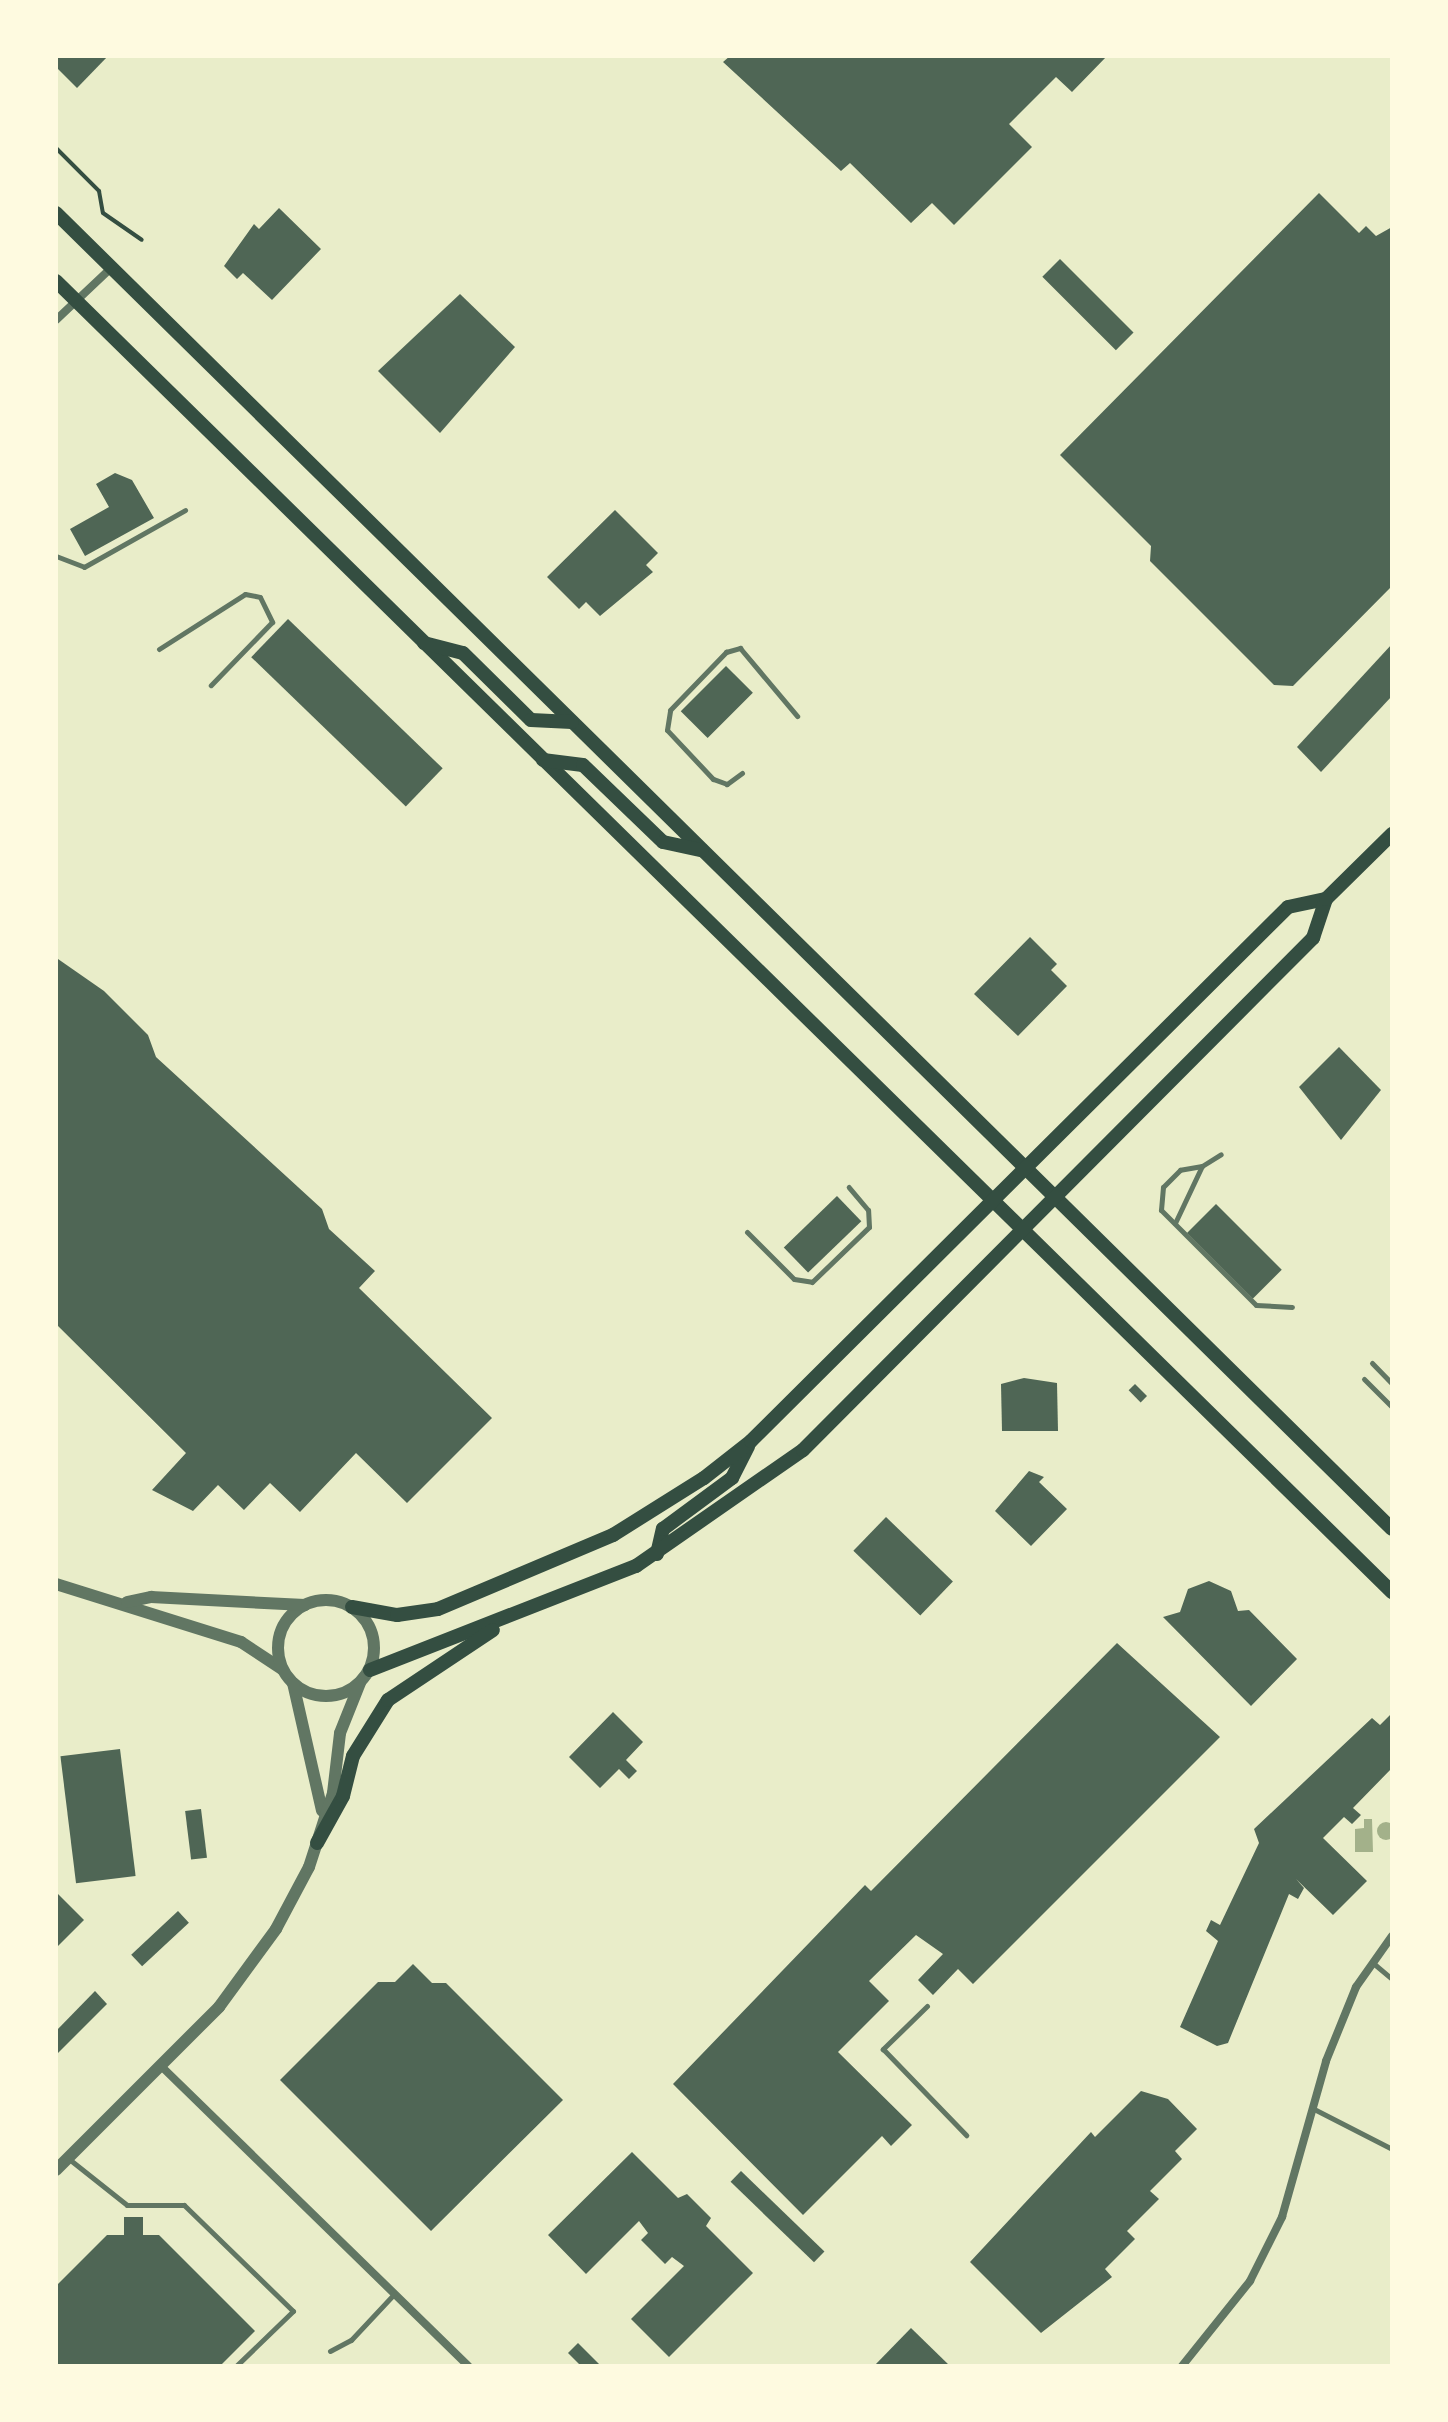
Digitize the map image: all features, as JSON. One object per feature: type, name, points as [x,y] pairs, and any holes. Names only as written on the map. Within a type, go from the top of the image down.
[{"type":"main road","points":[[56,213],[1392,1529]]},
{"type":"main road","points":[[56,281],[1021,1232],[1392,1592]]},
{"type":"main road","points":[[424,643],[463,653],[531,720],[572,722]]},
{"type":"main road","points":[[543,760],[583,765],[663,842],[703,850]]},
{"type":"main road","points":[[370,1670],[527,1610],[657,1554],[803,1450],[1313,938],[1326,899],[1392,834]]},
{"type":"main road","points":[[352,1607],[397,1615],[438,1609],[613,1535],[751,1441],[1023,1167],[1288,907],[1326,899]]},
{"type":"main road","points":[[657,1554],[663,1529],[732,1478],[751,1441]]},
{"type":"main road","points":[[317,1843],[343,1796],[353,1756],[388,1700],[527,1610]]},
{"type":"street","points":[[56,320],[111,268]]},
{"type":"street","points":[[56,1584],[127,1602],[149,1616],[241,1642],[282,1669],[293,1683],[322,1811]]},
{"type":"street","points":[[56,2170],[254,1964],[317,1843],[322,1811],[360,1683],[370,1670],[374,1642],[352,1607],[151,1597],[127,1602]]},
{"type":"street","points":[[282,1669],[283,1625],[305,1605]]},
{"type":"street","points":[[293,1683],[334,1696],[360,1683]]},
{"type":"street","points":[[1182,2366],[1257,2268],[1282,2217],[1311,2107],[1356,1987],[1392,1936]]},
{"type":"street","points":[[160,2065],[468,2366]]},
{"type":"lane","points":[[56,556],[84,567],[185,510]]},
{"type":"lane","points":[[159,649],[245,594],[260,597],[271,607],[272,622],[211,685]]},
{"type":"lane","points":[[742,773],[727,784],[713,779],[667,730],[670,710],[726,652],[740,648],[797,716]]},
{"type":"lane","points":[[1221,1154],[1202,1166],[1180,1170],[1163,1187],[1161,1210],[1256,1305],[1268,1312],[1292,1307]]},
{"type":"lane","points":[[1174,1224],[1202,1166]]},
{"type":"lane","points":[[747,1232],[794,1279],[812,1282],[869,1227],[868,1210],[849,1187]]},
{"type":"lane","points":[[1372,1363],[1392,1384]]},
{"type":"lane","points":[[1364,1379],[1392,1407]]},
{"type":"lane","points":[[1373,1963],[1392,1979]]},
{"type":"lane","points":[[927,2006],[883,2049],[966,2135]]},
{"type":"lane","points":[[1311,2107],[1392,2149]]},
{"type":"lane","points":[[68,2158],[118,2202],[184,2205],[293,2311],[236,2366]]},
{"type":"lane","points":[[330,2351],[351,2340],[394,2294]]},
{"type":"path","points":[[56,148],[99,191],[103,213],[142,240]]},
{"type":"shaded area","points":[[1364,1819],[1372,1819],[1373,1852],[1355,1852],[1355,1829],[1364,1828]]},
{"type":"shaded area","points":[[1386,1822],[1395,1831],[1386,1840],[1377,1831]]},
{"type":"building","points":[[56,56],[108,56],[77,88],[56,67]]},
{"type":"building","points":[[730,56],[1107,56],[1072,92],[1056,77],[1009,124],[1032,147],[954,225],[932,203],[911,223],[850,163],[841,171],[723,62]]},
{"type":"building","points":[[1319,193],[1359,233],[1366,226],[1376,236],[1392,227],[1392,586],[1293,686],[1274,685],[1150,561],[1151,546],[1060,455]]},
{"type":"building","points":[[279,208],[321,249],[272,300],[243,273],[237,279],[224,266],[254,224],[259,229]]},
{"type":"building","points":[[1060,259],[1134,333],[1116,350],[1042,277]]},
{"type":"building","points":[[460,294],[515,347],[440,433],[378,371]]},
{"type":"building","points":[[115,473],[132,480],[154,518],[85,556],[70,529],[109,507],[96,484]]},
{"type":"building","points":[[615,510],[658,553],[646,565],[653,572],[600,616],[586,602],[579,609],[547,577]]},
{"type":"building","points":[[288,619],[443,768],[406,806],[251,657]]},
{"type":"building","points":[[1392,644],[1392,696],[1321,772],[1297,747]]},
{"type":"building","points":[[726,666],[753,693],[708,738],[681,711]]},
{"type":"building","points":[[1030,937],[1057,964],[1051,970],[1067,986],[1018,1036],[974,994]]},
{"type":"building","points":[[58,959],[104,991],[148,1035],[156,1057],[322,1209],[329,1229],[375,1271],[359,1288],[492,1418],[407,1503],[356,1453],[300,1512],[270,1483],[244,1510],[218,1485],[193,1511],[152,1490],[186,1453],[56,1324]]},
{"type":"building","points":[[1339,1047],[1381,1090],[1341,1140],[1299,1087]]},
{"type":"building","points":[[837,1196],[861,1221],[808,1273],[784,1247]]},
{"type":"building","points":[[1216,1204],[1282,1270],[1253,1299],[1187,1233]]},
{"type":"building","points":[[1024,1378],[1057,1383],[1058,1431],[1002,1431],[1001,1384]]},
{"type":"building","points":[[1135,1384],[1147,1396],[1141,1402],[1129,1390]]},
{"type":"building","points":[[1029,1471],[1044,1477],[1039,1482],[1067,1509],[1031,1546],[995,1511]]},
{"type":"building","points":[[886,1517],[953,1582],[920,1615],[853,1551]]},
{"type":"building","points":[[1209,1581],[1231,1591],[1238,1611],[1249,1610],[1297,1659],[1251,1706],[1163,1617],[1180,1612],[1188,1589]]},
{"type":"building","points":[[1117,1643],[1220,1737],[973,1984],[958,1969],[933,1995],[918,1980],[943,1954],[916,1935],[869,1981],[889,2001],[838,2052],[912,2125],[891,2146],[882,2136],[803,2215],[673,2084],[865,1885],[871,1891]]},
{"type":"building","points":[[613,1712],[643,1742],[626,1760],[637,1771],[629,1779],[619,1769],[600,1788],[569,1757]]},
{"type":"building","points":[[1392,1713],[1392,1768],[1353,1808],[1361,1815],[1352,1824],[1344,1817],[1323,1838],[1367,1881],[1333,1915],[1296,1879],[1304,1888],[1298,1899],[1289,1894],[1228,2043],[1217,2046],[1180,2027],[1218,1941],[1206,1931],[1211,1920],[1220,1925],[1259,1843],[1254,1829],[1372,1718],[1380,1725]]},
{"type":"building","points":[[120,1749],[136,1876],[76,1883],[60,1756]]},
{"type":"building","points":[[201,1809],[207,1858],[191,1860],[185,1811]]},
{"type":"building","points":[[56,1892],[84,1920],[56,1948]]},
{"type":"building","points":[[178,1911],[189,1923],[142,1966],[131,1955]]},
{"type":"building","points":[[413,1964],[432,1983],[446,1983],[563,2100],[431,2231],[280,2080],[378,1982],[395,1982]]},
{"type":"building","points":[[95,1991],[107,2004],[56,2055],[56,2031]]},
{"type":"building","points":[[1141,2091],[1168,2099],[1197,2129],[1175,2151],[1182,2159],[1150,2191],[1159,2199],[1127,2231],[1135,2239],[1105,2269],[1112,2277],[1041,2333],[970,2262],[1091,2132],[1095,2137]]},
{"type":"building","points":[[632,2152],[678,2198],[687,2194],[711,2218],[706,2226],[753,2273],[669,2357],[631,2319],[684,2266],[672,2257],[665,2264],[641,2240],[648,2233],[639,2221],[586,2274],[548,2235]]},
{"type":"building","points":[[741,2171],[824,2252],[814,2262],[731,2182]]},
{"type":"building","points":[[124,2217],[143,2217],[143,2235],[159,2235],[255,2331],[220,2366],[56,2366],[56,2286],[107,2235],[124,2235]]},
{"type":"building","points":[[911,2328],[950,2366],[874,2366]]},
{"type":"building","points":[[578,2343],[601,2366],[581,2366],[568,2353]]}]
